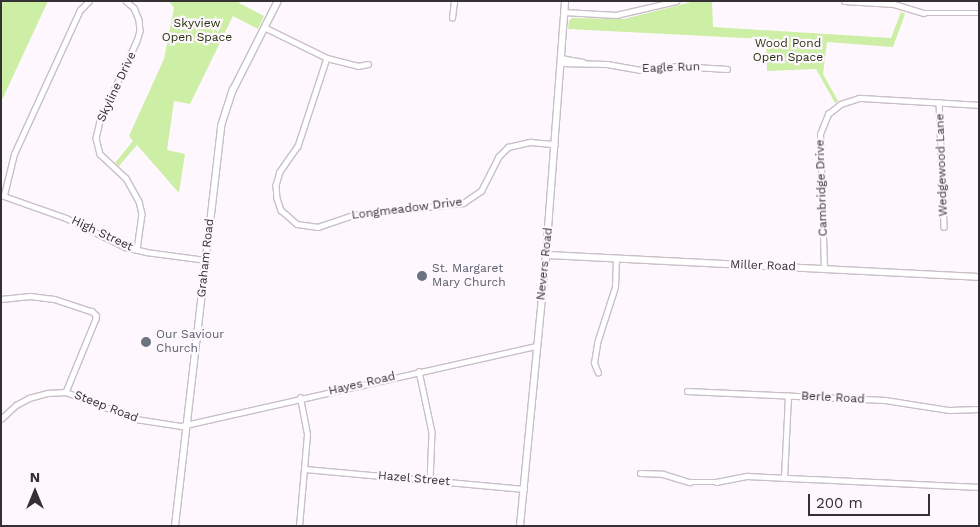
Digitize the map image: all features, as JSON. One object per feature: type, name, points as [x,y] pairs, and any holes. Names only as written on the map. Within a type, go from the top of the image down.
[{"type":"street","points":[[2,195],[14,154],[80,10],[89,1]]},
{"type":"street","name":"Skyline Drive","points":[[126,1],[134,8],[139,20],[140,31],[138,41],[100,121],[96,138],[100,154],[126,178],[140,201],[141,222],[137,250]]},
{"type":"street","name":"Graham Road","points":[[175,526],[221,126],[233,90],[278,1]]},
{"type":"street","points":[[452,18],[454,1]]},
{"type":"street","name":"Nevers Road","points":[[520,526],[546,255],[565,1]]},
{"type":"street","points":[[564,12],[616,15],[676,1]]},
{"type":"street","points":[[844,1],[895,3],[924,13],[979,13]]},
{"type":"street","points":[[264,27],[327,58],[358,66],[368,64]]},
{"type":"street","name":"Longmeadow Drive","points":[[327,58],[298,146],[280,172],[276,185],[277,198],[282,210],[297,224],[318,227],[353,215],[464,204],[481,191],[498,157],[508,147],[530,142],[555,144]]},
{"type":"street","name":"Eagle Run","points":[[561,61],[640,70],[678,66],[727,69]]},
{"type":"street","name":"Cambridge Drive","points":[[824,269],[820,134],[828,114],[841,104],[858,98],[979,105]]},
{"type":"street","name":"Wedgewood Lane","points":[[940,102],[944,227]]},
{"type":"street","name":"High Street","points":[[2,195],[60,215],[125,247],[206,260]]},
{"type":"street","name":"Miller Road","points":[[546,255],[979,278]]},
{"type":"street","points":[[598,373],[594,363],[597,343],[614,287],[616,259]]},
{"type":"street","points":[[1,299],[30,296],[54,299],[92,311],[96,315],[66,392]]},
{"type":"street","name":"Hayes Road","points":[[188,424],[536,346]]},
{"type":"street","points":[[419,371],[432,432],[430,481]]},
{"type":"street","name":"Berle Road","points":[[687,391],[885,400],[949,410],[979,409]]},
{"type":"street","name":"Steep Road","points":[[1,419],[16,405],[29,398],[43,394],[66,392],[136,419],[181,426],[188,424]]},
{"type":"street","points":[[784,478],[788,396]]},
{"type":"street","points":[[299,526],[307,434],[300,398]]},
{"type":"street","name":"Hazel Street","points":[[305,469],[524,489]]},
{"type":"street","points":[[640,473],[663,474],[690,482],[716,482],[747,476],[979,487]]},
{"type":"green space","points":[[1,1],[48,1],[1,102]]},
{"type":"green space","name":"Skyview Open Space","points":[[169,1],[240,1],[239,3],[264,16],[258,29],[233,16],[190,104],[174,101],[167,150],[185,154],[179,193],[137,145],[119,166],[115,163],[133,141],[129,136],[164,59],[174,8]]},
{"type":"green space","name":"Wood Pond Open Space","points":[[695,1],[712,1],[713,27],[891,38],[901,12],[905,14],[893,47],[827,42],[823,74],[838,101],[835,103],[816,69],[767,71],[766,39],[568,29],[569,21],[572,18],[624,19]]},
{"type":"place","name":"St. Margaret Mary Church","points":[[422,276]]},
{"type":"place","name":"Our Saviour Church","points":[[146,342]]}]
